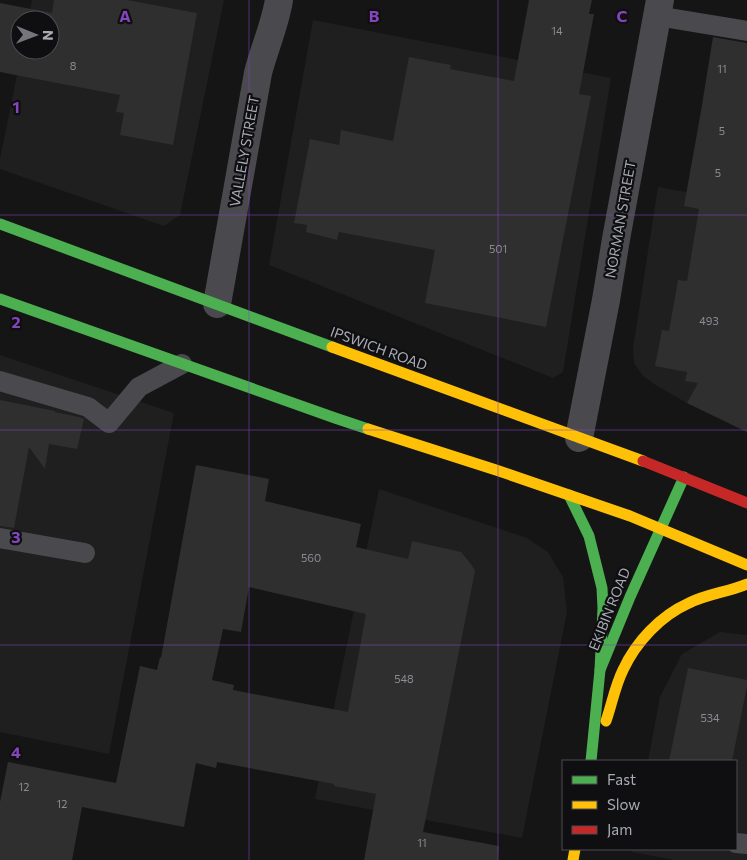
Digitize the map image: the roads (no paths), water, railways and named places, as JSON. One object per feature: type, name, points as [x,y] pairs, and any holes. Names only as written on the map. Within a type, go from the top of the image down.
[{"type":"main road","name":"IPSWICH ROAD","points":[[0,224],[684,476],[747,502]]},
{"type":"main road","points":[[0,299],[335,418],[630,516],[747,565]]},
{"type":"main road","name":"EKIBIN ROAD","points":[[592,760],[600,670],[684,476]]},
{"type":"main road","points":[[569,495],[589,536],[602,588],[600,670]]},
{"type":"main road","name":"EKIBIN ROAD","points":[[592,760],[623,671],[638,644],[664,618],[688,603],[747,584]]},
{"type":"street","name":"VALLELY STREET","points":[[217,304],[258,74],[280,0]]},
{"type":"street","name":"NORMAN STREET","points":[[579,438],[606,300],[658,8]]},
{"type":"lane","points":[[658,8],[747,31]]},
{"type":"lane","points":[[0,381],[88,408],[109,423],[140,387],[182,364]]},
{"type":"lane","points":[[0,538],[85,553]]}]
